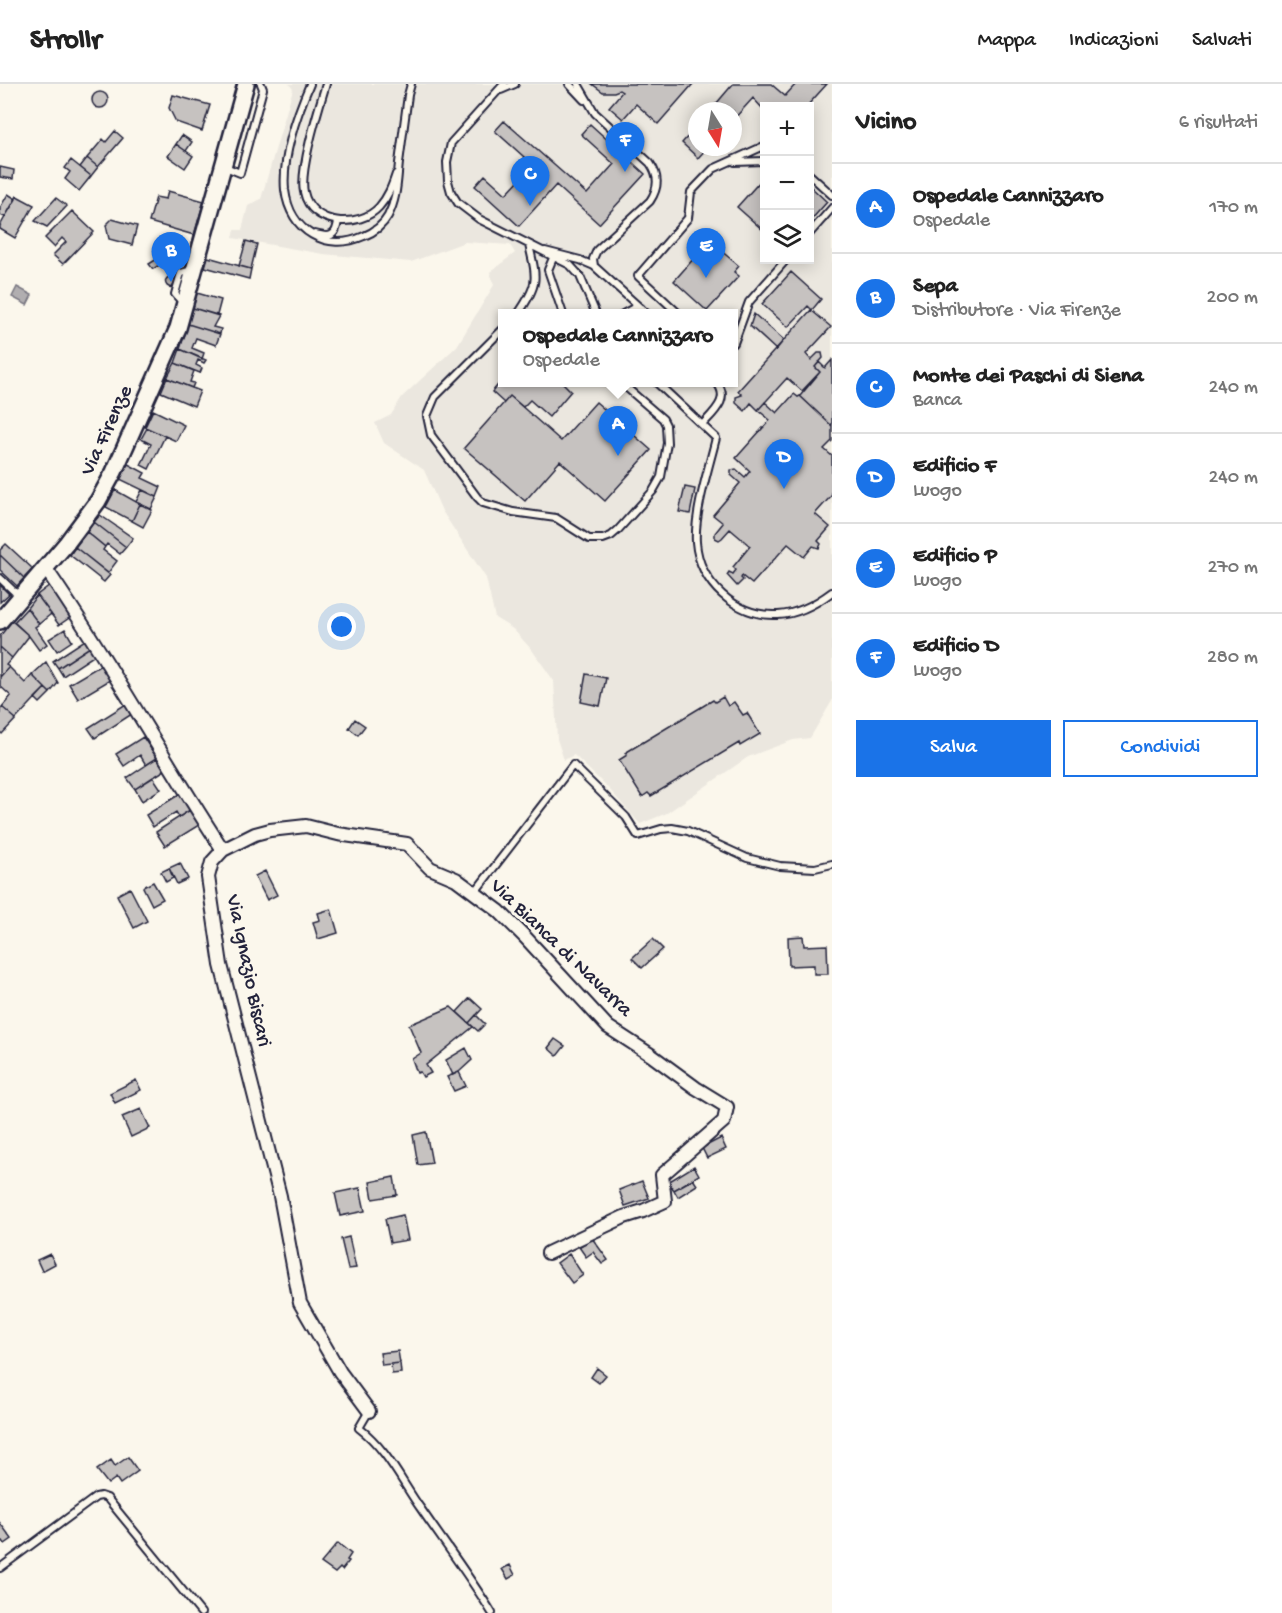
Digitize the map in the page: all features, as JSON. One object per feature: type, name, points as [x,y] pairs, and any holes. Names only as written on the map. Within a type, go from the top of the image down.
[{"type":"street","name":"Via Firenze","points":[[0,621],[46,569],[98,501],[114,472],[178,328],[246,84]]},
{"type":"street","points":[[46,569],[223,850]]},
{"type":"street","name":"Via Bianca di Navarra","points":[[223,850],[255,834],[306,826],[338,834],[407,844],[430,868],[456,879],[499,911],[608,1028],[727,1107],[724,1121],[662,1175],[665,1201],[548,1252]]},
{"type":"street","name":"Via Ignazio Biscari","points":[[223,850],[212,862],[208,877],[214,926],[221,964],[280,1196],[300,1303],[340,1372],[369,1411]]},
{"type":"lane","points":[[222,166],[240,173],[260,100],[261,84]]},
{"type":"lane","points":[[310,84],[286,158],[285,182],[287,197],[299,223],[318,239],[327,242],[348,242],[373,232],[387,218],[396,197],[411,84]]},
{"type":"lane","points":[[326,84],[316,114],[303,180],[304,192],[318,215],[338,221],[364,217],[379,207],[389,194],[399,165]]},
{"type":"lane","points":[[504,84],[452,143],[447,162],[448,181],[458,203],[469,212],[570,265],[580,276]]},
{"type":"lane","points":[[498,91],[515,84]]},
{"type":"lane","points":[[569,84],[595,113],[650,163],[655,171],[657,182],[657,191],[650,201],[597,250],[591,264]]},
{"type":"lane","points":[[578,84],[588,105]]},
{"type":"lane","points":[[674,309],[638,276],[688,219],[690,192],[713,169],[760,148]]},
{"type":"lane","points":[[732,162],[760,161]]},
{"type":"lane","points":[[814,179],[832,195]]},
{"type":"lane","points":[[814,228],[832,208]]},
{"type":"lane","points":[[312,233],[323,236],[333,234],[337,230],[338,221]]},
{"type":"lane","points":[[521,309],[536,279],[529,245]]},
{"type":"lane","points":[[537,249],[591,264],[641,308]]},
{"type":"lane","points":[[553,258],[548,270],[561,309]]},
{"type":"lane","points":[[591,264],[579,267],[580,276],[594,309]]},
{"type":"lane","points":[[738,322],[749,302],[782,264]]},
{"type":"lane","points":[[536,272],[548,270]]},
{"type":"lane","points":[[632,309],[641,308]]},
{"type":"lane","points":[[498,334],[435,397],[427,416],[431,435],[483,503],[528,516],[556,518],[589,539],[610,536],[618,530],[658,484],[664,466],[667,443],[666,425],[663,419],[626,387]]},
{"type":"lane","points":[[662,387],[716,438],[696,531],[699,557],[708,579],[726,598],[736,604],[766,614],[777,615],[799,610],[812,605],[832,592]]},
{"type":"lane","points":[[703,424],[721,404],[723,394],[720,387]]},
{"type":"lane","points":[[0,578],[21,598]]},
{"type":"lane","points":[[475,892],[573,765],[626,816],[638,836],[672,828],[688,831],[747,858],[780,866],[815,868],[832,864]]},
{"type":"lane","points":[[369,1411],[359,1428],[375,1441],[419,1507],[462,1565],[492,1613]]},
{"type":"lane","points":[[0,1568],[96,1497],[101,1496],[106,1498],[201,1613]]},
{"type":"shaded area","points":[[289,84],[832,84],[832,701],[810,738],[793,740],[748,757],[667,813],[640,824],[574,755],[564,760],[557,739],[554,681],[532,650],[513,629],[495,618],[486,578],[442,511],[424,470],[384,443],[375,423],[391,415],[402,397],[457,346],[494,285],[490,272],[515,253],[510,245],[465,242],[411,262],[323,254],[233,238],[235,230],[242,230],[248,206],[261,199],[293,89]]},
{"type":"shaded area","points":[[17,287],[32,295],[27,305],[12,297]]},
{"type":"building","points":[[592,84],[693,84],[658,124],[636,104],[623,119],[609,107],[622,92],[619,90],[603,92]]},
{"type":"building","points":[[733,84],[771,84],[785,96],[796,84],[827,84],[811,102],[760,102],[760,106],[753,98],[742,110],[742,102],[718,102]]},
{"type":"building","points":[[100,92],[106,94],[108,100],[106,106],[100,108],[94,106],[92,100],[94,94]]},
{"type":"building","points":[[173,95],[210,105],[202,131],[176,122],[169,108]]},
{"type":"building","points":[[504,121],[587,194],[614,164],[581,134],[590,124],[645,174],[599,224],[556,185],[519,226],[475,186],[485,175],[506,194],[533,165],[495,131]]},
{"type":"building","points":[[115,131],[123,138],[98,167],[87,158],[103,139],[106,142]]},
{"type":"building","points":[[182,135],[192,142],[186,151],[176,144]]},
{"type":"building","points":[[688,136],[688,149],[682,143]]},
{"type":"building","points":[[176,144],[193,156],[185,168],[168,156]]},
{"type":"building","points":[[87,158],[98,167],[91,176],[80,167]]},
{"type":"building","points":[[71,160],[91,176],[79,191],[65,179],[70,172],[65,168]]},
{"type":"building","points":[[0,167],[14,170],[13,179],[0,177]]},
{"type":"building","points":[[760,181],[760,227],[737,207]]},
{"type":"building","points":[[814,190],[827,202],[814,217]]},
{"type":"building","points":[[168,191],[204,201],[194,235],[149,222],[156,197],[166,199]]},
{"type":"building","points":[[8,194],[16,199],[5,217],[0,215],[0,208]]},
{"type":"building","points":[[17,196],[34,205],[15,238],[0,229],[0,226]]},
{"type":"building","points":[[56,198],[67,206],[47,227],[35,221]]},
{"type":"building","points":[[72,211],[94,232],[63,264],[53,255],[66,242],[62,238],[54,247],[45,238]]},
{"type":"building","points":[[112,219],[137,226],[132,245],[109,239],[106,225]]},
{"type":"building","points":[[246,241],[257,244],[251,269],[239,266]]},
{"type":"building","points":[[713,244],[739,266],[734,272],[739,276],[709,309],[705,309],[674,281],[703,248],[707,251]]},
{"type":"building","points":[[208,257],[251,269],[249,279],[205,267]]},
{"type":"building","points":[[157,259],[161,264],[153,269],[149,264]]},
{"type":"building","points":[[791,272],[821,299],[812,310],[808,306],[788,327],[762,304]]},
{"type":"building","points":[[171,276],[177,282],[171,288],[165,282]]},
{"type":"building","points":[[197,293],[221,300],[217,315],[193,308]]},
{"type":"building","points":[[193,308],[219,316],[213,327],[221,329],[220,334],[188,324]]},
{"type":"building","points":[[811,310],[831,327],[806,354],[811,360],[818,353],[822,353],[823,358],[815,367],[820,372],[802,391],[787,378],[758,410],[751,403],[745,411],[736,403],[736,397],[742,395],[738,391]]},
{"type":"building","points":[[754,314],[784,340],[776,350],[750,326]]},
{"type":"building","points":[[188,324],[220,334],[216,345],[196,338],[192,348],[204,353],[202,359],[180,349]]},
{"type":"building","points":[[180,349],[206,360],[204,363],[198,360],[196,365],[202,368],[200,373],[175,363]]},
{"type":"building","points":[[832,360],[832,426],[800,396],[820,372],[815,367],[819,362],[825,368]]},
{"type":"building","points":[[175,363],[194,371],[190,382],[194,383],[192,388],[167,378]]},
{"type":"building","points":[[167,378],[200,391],[194,406],[161,392]]},
{"type":"building","points":[[498,385],[498,387],[567,387],[571,391],[549,417],[530,400],[523,407],[510,396],[504,403],[492,392]]},
{"type":"building","points":[[794,394],[800,396],[832,426],[832,441],[824,449],[832,456],[832,495],[815,514],[830,527],[818,541],[821,544],[819,548],[813,546],[804,557],[788,544],[752,584],[742,576],[743,580],[737,586],[727,575],[729,572],[733,574],[736,570],[733,567],[750,546],[730,529],[719,540],[715,538],[715,533],[723,523],[713,515],[740,483],[731,475],[731,470],[736,469],[745,477],[750,471],[736,458],[770,420],[758,410],[765,402],[777,413]]},
{"type":"building","points":[[510,396],[561,441],[596,402],[651,450],[605,501],[560,461],[525,501],[464,448]]},
{"type":"building","points":[[153,410],[184,425],[176,441],[145,427]]},
{"type":"building","points":[[147,428],[165,436],[149,469],[141,465],[151,444],[141,439]]},
{"type":"building","points":[[128,464],[145,473],[142,478],[161,487],[157,497],[120,479]]},
{"type":"building","points":[[685,487],[695,489],[690,514],[679,512]]},
{"type":"building","points":[[115,490],[140,504],[132,521],[106,507]]},
{"type":"building","points":[[142,490],[157,497],[151,509],[136,502]]},
{"type":"building","points":[[140,504],[152,510],[143,527],[132,521]]},
{"type":"building","points":[[100,515],[133,538],[126,547],[94,522]]},
{"type":"building","points":[[94,522],[126,547],[120,554],[107,544],[105,547],[87,532]]},
{"type":"building","points":[[87,532],[105,547],[103,550],[117,561],[108,573],[75,547]]},
{"type":"building","points":[[6,544],[33,569],[24,578],[0,555],[0,550]]},
{"type":"building","points":[[75,547],[110,575],[104,582],[70,555]]},
{"type":"building","points":[[0,555],[24,578],[17,586],[0,570]]},
{"type":"building","points":[[0,585],[9,594],[0,602]]},
{"type":"building","points":[[50,585],[72,616],[59,625],[37,595]]},
{"type":"building","points":[[37,595],[51,614],[39,624],[27,608]]},
{"type":"building","points":[[27,608],[39,624],[35,627],[47,644],[39,650],[29,636],[14,622]]},
{"type":"building","points":[[12,621],[29,636],[12,658],[0,647],[0,636]]},
{"type":"building","points":[[65,629],[72,641],[57,651],[49,639]]},
{"type":"building","points":[[88,638],[93,645],[58,668],[53,661]]},
{"type":"building","points":[[93,645],[98,653],[63,676],[58,668]]},
{"type":"building","points":[[0,647],[12,658],[6,665],[9,667],[0,677]]},
{"type":"building","points":[[46,662],[58,683],[50,693],[32,675]]},
{"type":"building","points":[[101,665],[110,680],[78,699],[69,684]]},
{"type":"building","points":[[9,667],[25,683],[32,675],[45,688],[16,719],[2,707],[11,696],[0,686],[0,677]]},
{"type":"building","points":[[586,674],[606,678],[600,706],[581,702]]},
{"type":"building","points":[[45,688],[50,693],[40,703],[35,698]]},
{"type":"building","points":[[723,697],[728,706],[734,702],[743,715],[747,713],[760,734],[740,746],[739,743],[651,796],[648,793],[642,797],[619,760],[627,755],[625,753],[713,700],[715,702]]},
{"type":"building","points":[[126,704],[132,714],[95,738],[88,728]]},
{"type":"building","points":[[2,707],[16,719],[2,734],[0,732],[0,710]]},
{"type":"building","points":[[355,719],[365,726],[358,735],[349,728]]},
{"type":"building","points":[[143,737],[157,758],[146,765],[140,755],[124,766],[116,754]]},
{"type":"building","points":[[157,758],[165,770],[135,789],[127,778]]},
{"type":"building","points":[[153,777],[161,789],[142,801],[135,789]]},
{"type":"building","points":[[180,794],[190,810],[179,817],[176,812],[153,827],[146,815]]},
{"type":"building","points":[[190,810],[199,825],[165,846],[156,832]]},
{"type":"building","points":[[180,863],[188,879],[177,884],[169,868]]},
{"type":"building","points":[[169,868],[173,878],[166,882],[161,872]]},
{"type":"building","points":[[265,871],[277,895],[267,900],[255,876]]},
{"type":"building","points":[[153,882],[163,899],[152,905],[143,887]]},
{"type":"building","points":[[130,888],[147,921],[134,928],[117,895]]},
{"type":"building","points":[[331,909],[338,933],[318,939],[313,922],[320,920],[318,913]]},
{"type":"building","points":[[803,936],[804,946],[827,945],[828,974],[814,974],[814,965],[789,966],[788,937]]},
{"type":"building","points":[[653,939],[663,949],[642,968],[632,958]]},
{"type":"building","points":[[470,998],[482,1009],[469,1023],[457,1012]]},
{"type":"building","points":[[451,1007],[473,1027],[426,1065],[431,1073],[423,1077],[420,1072],[417,1073],[412,1059],[421,1053],[409,1025]]},
{"type":"building","points":[[476,1015],[485,1024],[478,1031],[469,1023]]},
{"type":"building","points":[[555,1039],[565,1046],[557,1056],[548,1048]]},
{"type":"building","points":[[466,1048],[472,1060],[453,1075],[446,1060]]},
{"type":"building","points":[[459,1072],[466,1086],[454,1091],[447,1077]]},
{"type":"building","points":[[136,1080],[141,1090],[115,1103],[110,1093]]},
{"type":"building","points":[[141,1109],[150,1128],[131,1137],[122,1117]]},
{"type":"building","points":[[426,1132],[432,1163],[418,1165],[413,1135]]},
{"type":"building","points":[[721,1138],[726,1149],[707,1158],[702,1148]]},
{"type":"building","points":[[694,1166],[699,1175],[674,1190],[668,1182]]},
{"type":"building","points":[[394,1177],[397,1195],[373,1199],[370,1182]]},
{"type":"building","points":[[693,1179],[697,1185],[678,1197],[674,1190]]},
{"type":"building","points":[[642,1181],[649,1198],[625,1206],[619,1190]]},
{"type":"building","points":[[360,1188],[365,1211],[340,1216],[335,1193]]},
{"type":"building","points":[[403,1215],[408,1240],[390,1243],[385,1219]]},
{"type":"building","points":[[349,1237],[356,1268],[348,1269],[341,1239]]},
{"type":"building","points":[[592,1238],[608,1260],[602,1264],[593,1252],[586,1257],[579,1247]]},
{"type":"building","points":[[50,1254],[55,1264],[42,1271],[37,1260]]},
{"type":"building","points":[[569,1254],[583,1275],[572,1283],[557,1263]]},
{"type":"building","points":[[398,1351],[400,1363],[382,1365],[380,1353]]},
{"type":"building","points":[[400,1363],[401,1373],[392,1374],[391,1364]]},
{"type":"building","points":[[597,1368],[606,1375],[599,1383],[591,1377]]},
{"type":"building","points":[[128,1457],[138,1471],[120,1484],[116,1478],[108,1484],[97,1470],[111,1460],[115,1466]]},
{"type":"building","points":[[0,1523],[12,1539],[5,1544],[3,1541],[0,1542]]},
{"type":"building","points":[[338,1543],[351,1554],[342,1570],[340,1568],[335,1573],[321,1563]]},
{"type":"building","points":[[510,1565],[515,1575],[508,1579],[502,1569]]},
{"type":"place","name":"Edificio D","points":[[625,172]]},
{"type":"place","name":"Monte dei Paschi di Siena","points":[[530,206]]},
{"type":"place","name":"Edificio P","points":[[706,278]]},
{"type":"place","name":"Sepa","points":[[171,282]]},
{"type":"place","name":"Ospedale Cannizzaro","points":[[618,456]]},
{"type":"place","name":"Edificio F","points":[[784,489]]}]
